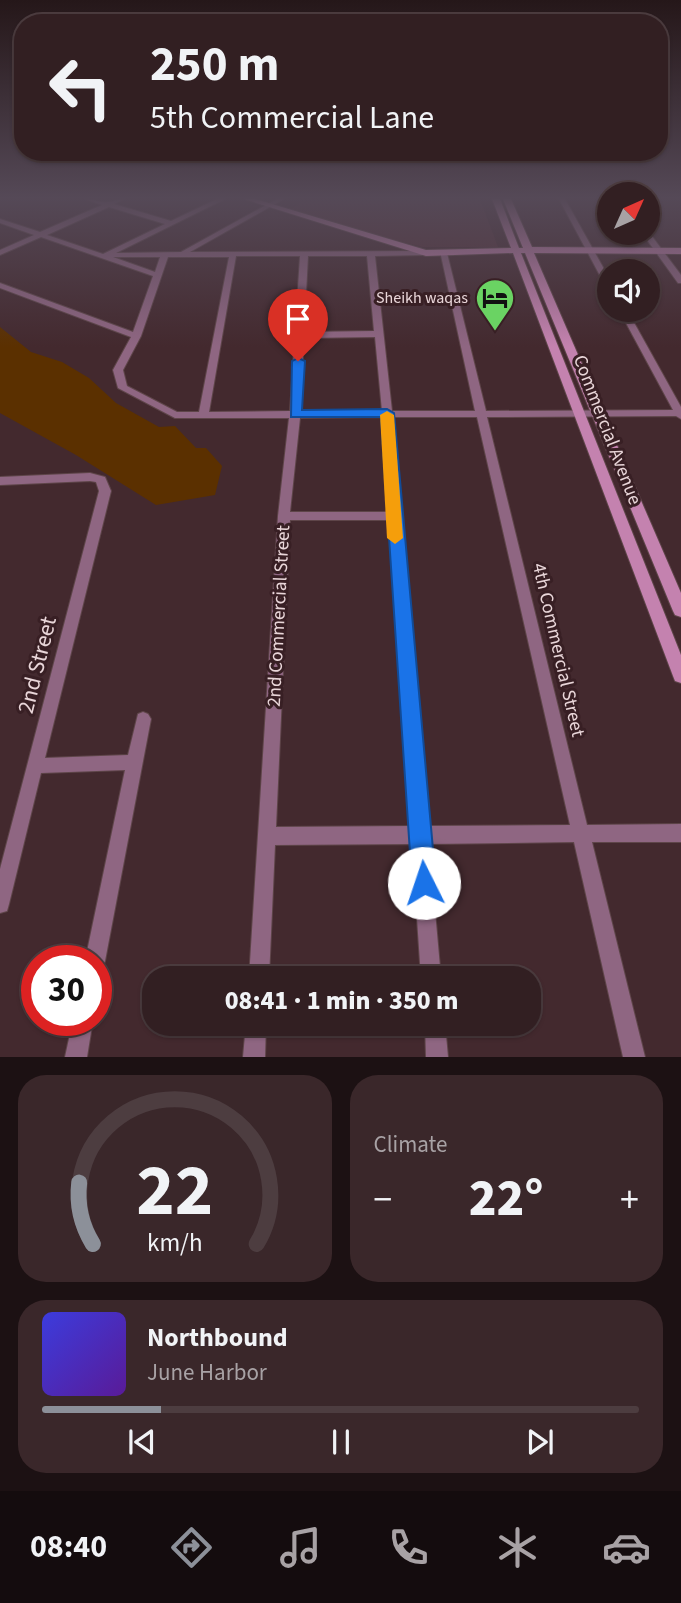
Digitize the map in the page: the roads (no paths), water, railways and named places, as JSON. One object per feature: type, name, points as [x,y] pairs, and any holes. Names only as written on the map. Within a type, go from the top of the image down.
[{"type":"main road","points":[[410,248],[426,253],[516,250],[681,251]]},
{"type":"main road","name":"Commercial Avenue","points":[[516,250],[681,676]]},
{"type":"main road","name":"Commercial Avenue","points":[[531,250],[681,611]]},
{"type":"street","points":[[85,248],[157,275]]},
{"type":"street","points":[[106,255],[120,248]]},
{"type":"street","points":[[182,254],[192,248]]},
{"type":"street","points":[[589,248],[597,264]]},
{"type":"street","points":[[658,248],[681,281]]},
{"type":"street","points":[[371,253],[387,413],[430,966]]},
{"type":"street","points":[[106,255],[426,253]]},
{"type":"street","name":"4th Commercial Street","points":[[443,253],[634,1057]]},
{"type":"street","points":[[165,254],[136,336],[118,370],[123,388],[175,415],[579,412],[681,414]]},
{"type":"street","points":[[203,416],[233,254]]},
{"type":"street","name":"2nd Commercial Street","points":[[260,966],[285,516],[295,414],[304,254]]},
{"type":"street","points":[[0,285],[136,336]]},
{"type":"street","points":[[630,322],[681,414]]},
{"type":"street","points":[[300,335],[379,334]]},
{"type":"street","points":[[0,481],[90,477],[101,480]]},
{"type":"street","name":"2nd Street","points":[[0,904],[106,491],[101,480]]},
{"type":"street","points":[[285,516],[393,516]]},
{"type":"street","points":[[98,945],[143,719]]},
{"type":"street","points":[[35,765],[134,762]]},
{"type":"street","points":[[266,836],[681,833]]},
{"type":"street","points":[[76,1057],[80,1036]]},
{"type":"street","points":[[254,1057],[255,1036]]},
{"type":"street","points":[[436,1036],[437,1057]]},
{"type":"place","name":"Sheikh waqas","points":[[495,332]]}]
